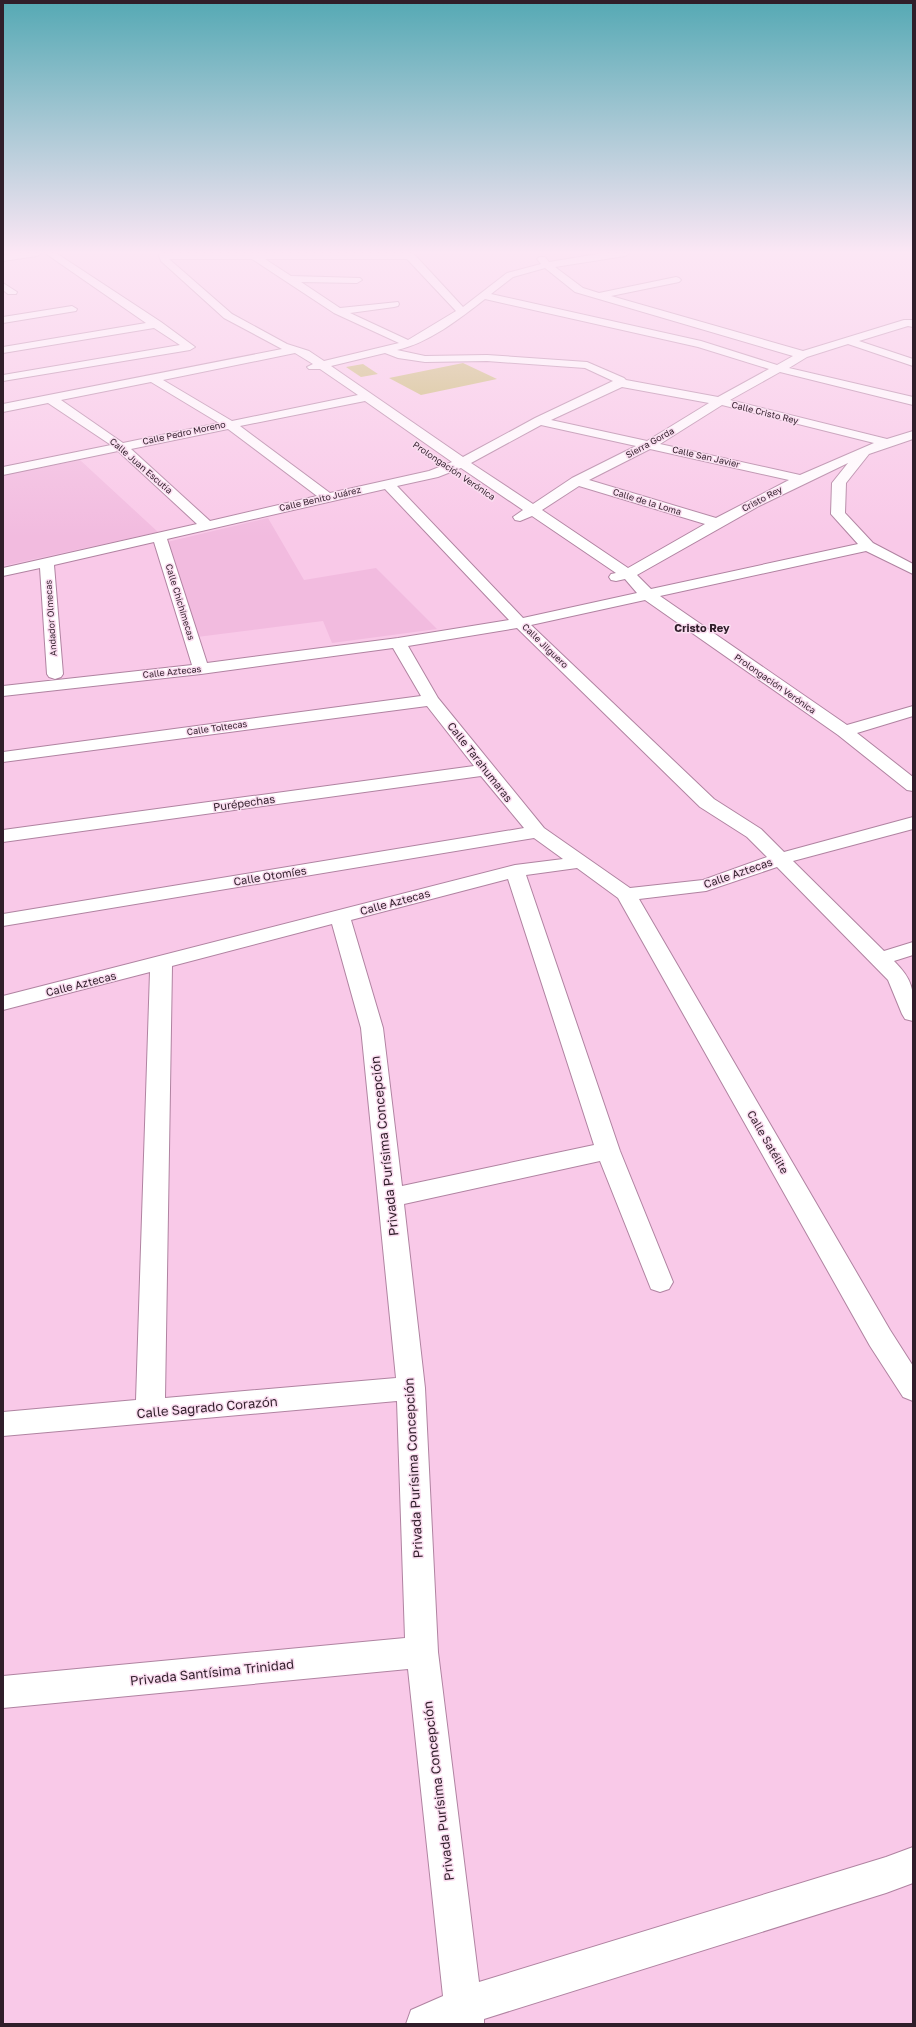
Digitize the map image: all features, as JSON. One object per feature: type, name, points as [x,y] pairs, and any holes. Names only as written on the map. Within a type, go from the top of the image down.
[{"type":"street","points":[[3,350],[17,348]]},
{"type":"street","points":[[3,378],[186,348]]},
{"type":"street","points":[[299,366],[322,365],[395,348]]},
{"type":"street","points":[[712,348],[780,369],[913,401]]},
{"type":"street","points":[[776,348],[802,355]]},
{"type":"street","name":"Sierra Gorda","points":[[526,514],[577,481],[651,444],[802,355],[826,348]]},
{"type":"street","points":[[867,348],[913,363]]},
{"type":"street","points":[[3,408],[154,379],[287,349]]},
{"type":"street","name":"Prolongación Verónica","points":[[320,380],[286,356],[287,349],[305,353],[366,397],[456,466]]},
{"type":"street","points":[[386,350],[398,355],[425,360],[487,358],[587,365],[620,380],[618,384]]},
{"type":"street","points":[[154,379],[229,424],[326,497]]},
{"type":"street","name":"Calle Cristo Rey","points":[[618,384],[720,402],[884,442]]},
{"type":"street","name":"Calle Benito Juárez","points":[[3,572],[326,497],[433,474],[456,466],[539,422],[618,384]]},
{"type":"street","name":"Prolongación Verónica","points":[[332,388],[456,466],[526,514],[627,578],[648,595],[844,731],[913,786]]},
{"type":"street","name":"Calle Pedro Moreno","points":[[3,471],[366,397]]},
{"type":"street","name":"Calle Juan Escutia","points":[[51,399],[120,446],[207,525]]},
{"type":"street","name":"Calle San Javier","points":[[539,422],[651,444],[801,478]]},
{"type":"street","name":"Cristo Rey","points":[[627,578],[717,523],[801,478],[884,442],[913,435]]},
{"type":"street","points":[[864,451],[839,483],[838,514],[868,546],[913,570]]},
{"type":"street","name":"Calle de la Loma","points":[[577,481],[717,523]]},
{"type":"street","name":"Calle Jilguero","points":[[388,484],[520,623],[707,803]]},
{"type":"street","name":"Calle Chichimecas","points":[[159,536],[201,668]]},
{"type":"street","name":"Calle Aztecas","points":[[3,691],[398,643],[520,623],[868,546]]},
{"type":"street","name":"Andador Olmecas","points":[[47,562],[55,674]]},
{"type":"street","name":"Calle Tarahumaras","points":[[398,643],[431,700],[537,832],[581,862]]},
{"type":"street","name":"Calle Toltecas","points":[[3,757],[431,700]]},
{"type":"street","points":[[844,731],[913,711]]},
{"type":"street","name":"Purépechas","points":[[3,836],[486,770]]},
{"type":"street","name":"Calle Aztecas","points":[[707,803],[754,833],[780,859]]},
{"type":"street","name":"Calle Aztecas","points":[[626,894],[706,885],[780,859],[913,823]]},
{"type":"street","name":"Calle Otomíes","points":[[3,920],[537,832]]},
{"type":"street","points":[[780,859],[898,977],[913,1014]]},
{"type":"street","points":[[581,862],[626,894]]},
{"type":"street","name":"Calle Aztecas","points":[[3,1003],[161,964],[514,871],[581,862]]},
{"type":"street","points":[[514,871],[608,1151],[660,1282]]},
{"type":"street","name":"Calle Satélite","points":[[626,894],[876,1331],[913,1389]]},
{"type":"street","name":"Privada Purísima Concepción","points":[[340,916],[372,1028],[411,1388],[422,1652],[464,2015]]},
{"type":"street","points":[[880,959],[913,948]]},
{"type":"street","points":[[150,1412],[161,964]]},
{"type":"street","points":[[390,1198],[608,1151]]},
{"type":"street","name":"Calle Sagrado Corazón","points":[[3,1424],[411,1388]]},
{"type":"street","name":"Privada Santísima Trinidad","points":[[3,1692],[422,1652]]},
{"type":"street","points":[[425,2024],[464,2015],[913,1865]]},
{"type":"shaded area","points":[[463,363],[497,379],[421,395],[389,378]]},
{"type":"shaded area","points":[[363,364],[378,374],[361,377],[346,367]]},
{"type":"shaded area","points":[[80,460],[158,532],[3,566],[3,475]]},
{"type":"shaded area","points":[[268,518],[304,580],[376,568],[437,629],[332,643],[323,621],[197,637],[167,542]]},
{"type":"district","name":"Cristo Rey","points":[[702,628]]}]
